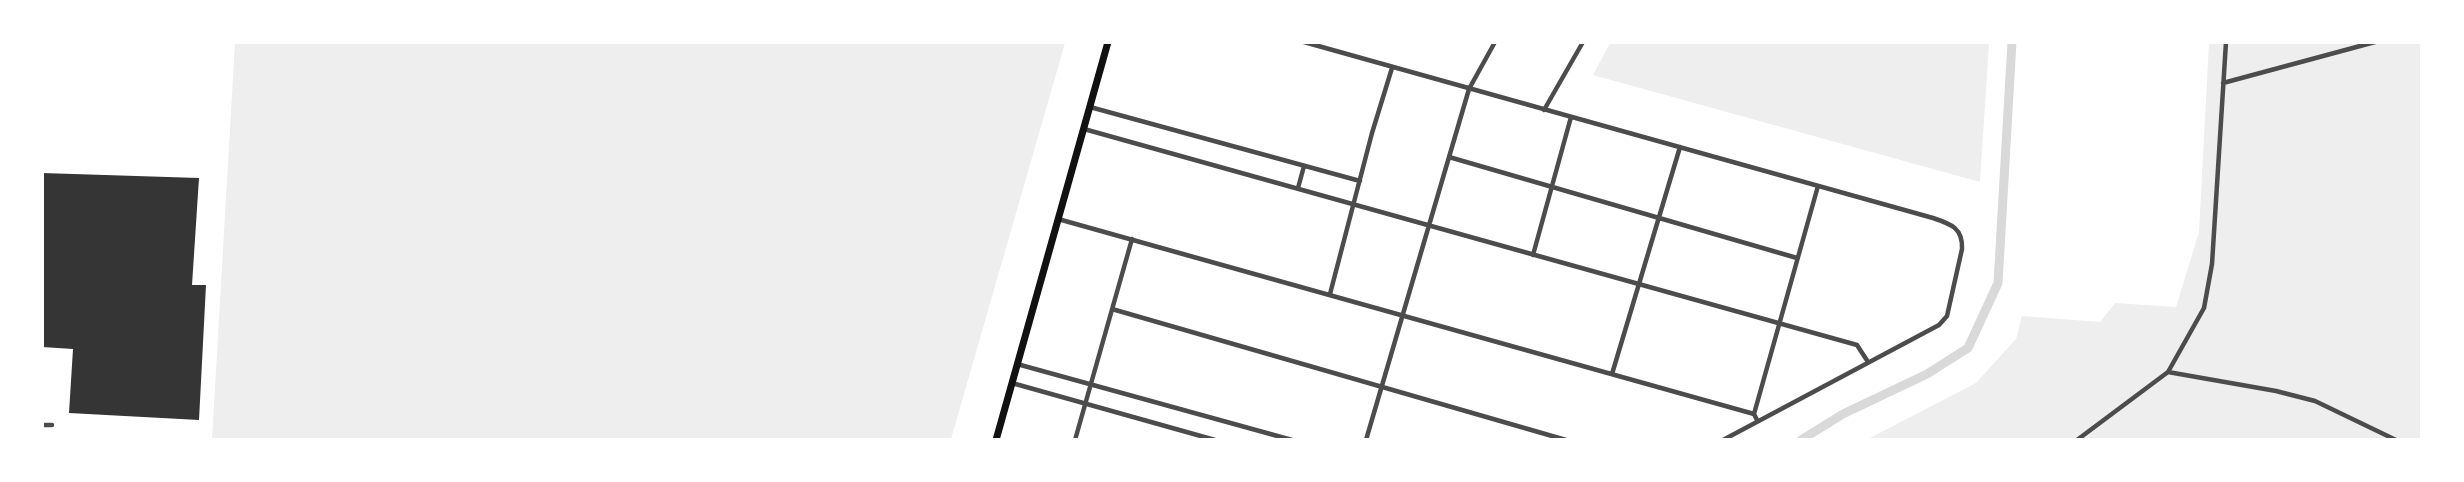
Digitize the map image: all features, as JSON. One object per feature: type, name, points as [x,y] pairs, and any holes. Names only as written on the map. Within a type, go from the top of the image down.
[{"type":"main road","points":[[996,440],[1108,42]]},
{"type":"street","points":[[1304,42],[1953,224],[1962,238],[1947,316],[1939,325],[1723,440]]},
{"type":"street","points":[[1366,440],[1469,89],[1495,42]]},
{"type":"street","points":[[1544,110],[1582,42]]},
{"type":"street","points":[[2077,440],[2168,372],[2204,308],[2212,264],[2226,42]]},
{"type":"street","points":[[2223,83],[2375,42]]},
{"type":"street","points":[[1330,294],[1353,204],[1392,68]]},
{"type":"street","points":[[1090,107],[1360,181]]},
{"type":"street","points":[[1533,255],[1571,117]]},
{"type":"street","points":[[1084,129],[1857,345],[1868,362]]},
{"type":"street","points":[[1612,374],[1680,147]]},
{"type":"street","points":[[1449,157],[1797,258]]},
{"type":"street","points":[[1298,188],[1304,166]]},
{"type":"street","points":[[1754,414],[1818,186]]},
{"type":"street","points":[[1058,219],[1754,414],[1758,420]]},
{"type":"street","points":[[1075,440],[1132,239]]},
{"type":"street","points":[[1112,309],[1566,440]]},
{"type":"street","points":[[1017,364],[1292,440]]},
{"type":"street","points":[[2168,372],[2276,391],[2314,400],[2396,440]]},
{"type":"street","points":[[1012,383],[1215,440]]},
{"type":"street","points":[[42,425],[52,426]]},
{"type":"shaded area","points":[[235,42],[1065,43],[951,439],[212,439]]},
{"type":"shaded area","points":[[1610,43],[1989,43],[1980,182],[1593,75]]},
{"type":"shaded area","points":[[2209,43],[2421,43],[2421,439],[1866,440],[1976,383],[2016,339],[2022,316],[2100,322],[2115,303],[2176,307],[2199,232]]},
{"type":"building","points":[[42,173],[199,178],[192,285],[206,285],[199,420],[69,413],[73,349],[42,347]]},
{"type":"waterway","points":[[1801,440],[1843,414],[1927,374],[1968,348],[1998,283],[2012,42]]}]
